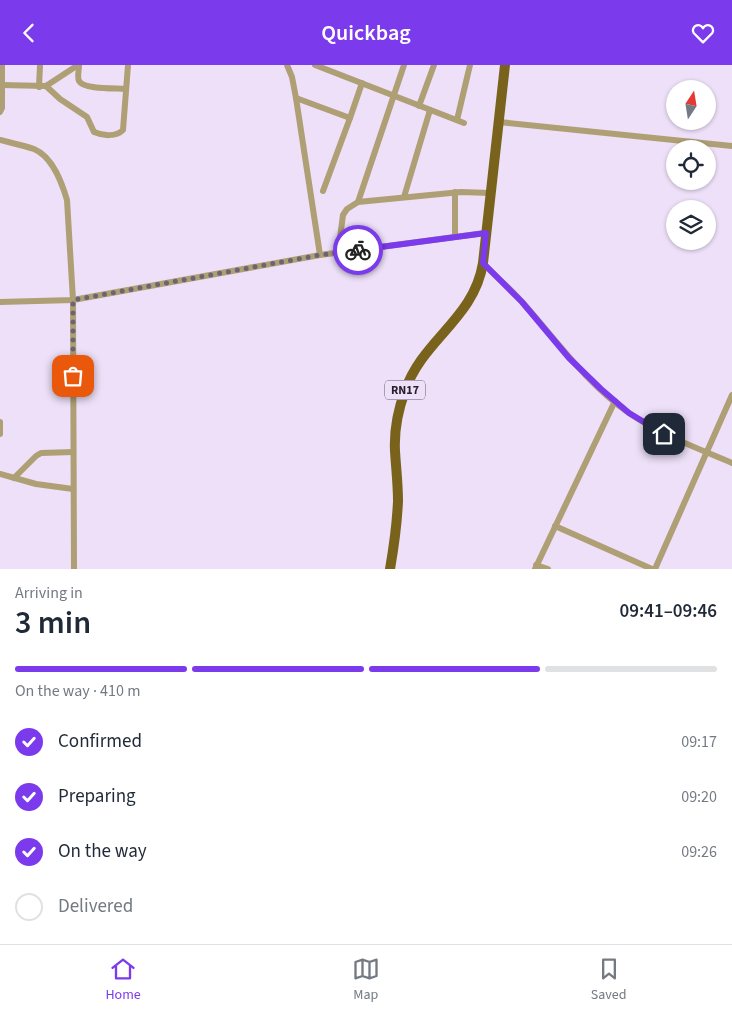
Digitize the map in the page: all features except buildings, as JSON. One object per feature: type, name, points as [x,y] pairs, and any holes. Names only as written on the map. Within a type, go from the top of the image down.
[{"type":"main road","name":"RN17","points":[[390,569],[398,500],[395,442],[397,422],[404,392],[414,372],[424,356],[469,303],[478,285],[483,263],[505,65]]},
{"type":"street","points":[[0,113],[2,108],[2,65]]},
{"type":"street","points":[[40,65],[43,87]]},
{"type":"street","points":[[43,87],[78,65]]},
{"type":"street","points":[[78,65],[78,78],[84,85],[126,89]]},
{"type":"street","points":[[1,85],[43,87],[87,117],[94,132],[105,135],[118,134],[123,130],[128,65]]},
{"type":"street","points":[[287,65],[292,77],[296,98],[320,255]]},
{"type":"street","points":[[315,65],[464,123]]},
{"type":"street","points":[[358,202],[404,65]]},
{"type":"street","points":[[419,106],[434,65]]},
{"type":"street","points":[[457,120],[470,65]]},
{"type":"street","points":[[322,191],[362,83]]},
{"type":"street","points":[[296,98],[350,117]]},
{"type":"street","points":[[404,197],[430,111]]},
{"type":"street","points":[[499,122],[732,146]]},
{"type":"street","points":[[0,140],[35,149],[41,153],[56,172],[68,200],[73,300],[74,569]]},
{"type":"street","points":[[338,253],[343,215],[347,209],[358,202],[455,192],[490,193]]},
{"type":"street","points":[[455,192],[455,237]]},
{"type":"street","points":[[0,303],[73,300],[320,255],[486,233]]},
{"type":"street","points":[[483,263],[522,302],[569,358],[629,413],[664,434],[732,463]]},
{"type":"street","points":[[555,526],[654,569],[732,395]]},
{"type":"street","points":[[548,569],[536,567],[615,401]]},
{"type":"street","points":[[0,422],[0,434]]},
{"type":"street","points":[[14,478],[32,459],[41,453],[73,452]]},
{"type":"street","points":[[0,474],[36,484],[74,489]]},
{"type":"way so far","points":[[73,376],[73,300],[320,255],[358,250]]},
{"type":"route","points":[[358,250],[486,233],[483,263],[522,302],[569,358],[601,389],[629,413],[664,434]]}]
